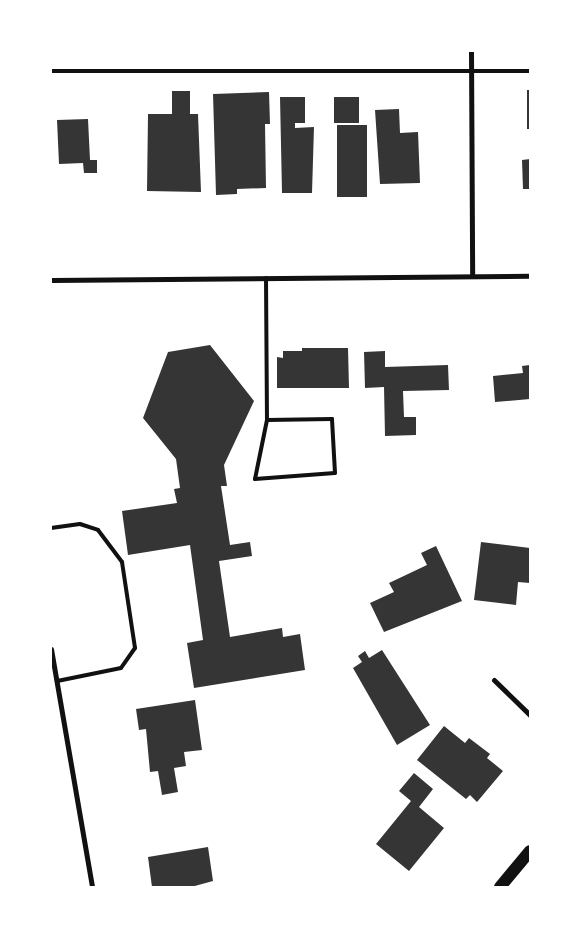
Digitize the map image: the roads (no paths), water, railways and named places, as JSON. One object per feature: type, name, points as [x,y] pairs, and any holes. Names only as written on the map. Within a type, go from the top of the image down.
[{"type":"main road","points":[[500,887],[530,851]]},
{"type":"street","points":[[471,51],[472,276]]},
{"type":"street","points":[[51,280],[530,276]]},
{"type":"street","points":[[51,650],[92,887]]},
{"type":"street","points":[[494,680],[530,715]]},
{"type":"lane","points":[[51,71],[530,71]]},
{"type":"lane","points":[[266,278],[267,420],[254,480],[336,474],[332,420],[267,420]]},
{"type":"lane","points":[[51,528],[80,524],[98,530],[122,562],[134,648],[121,668],[57,681]]}]
